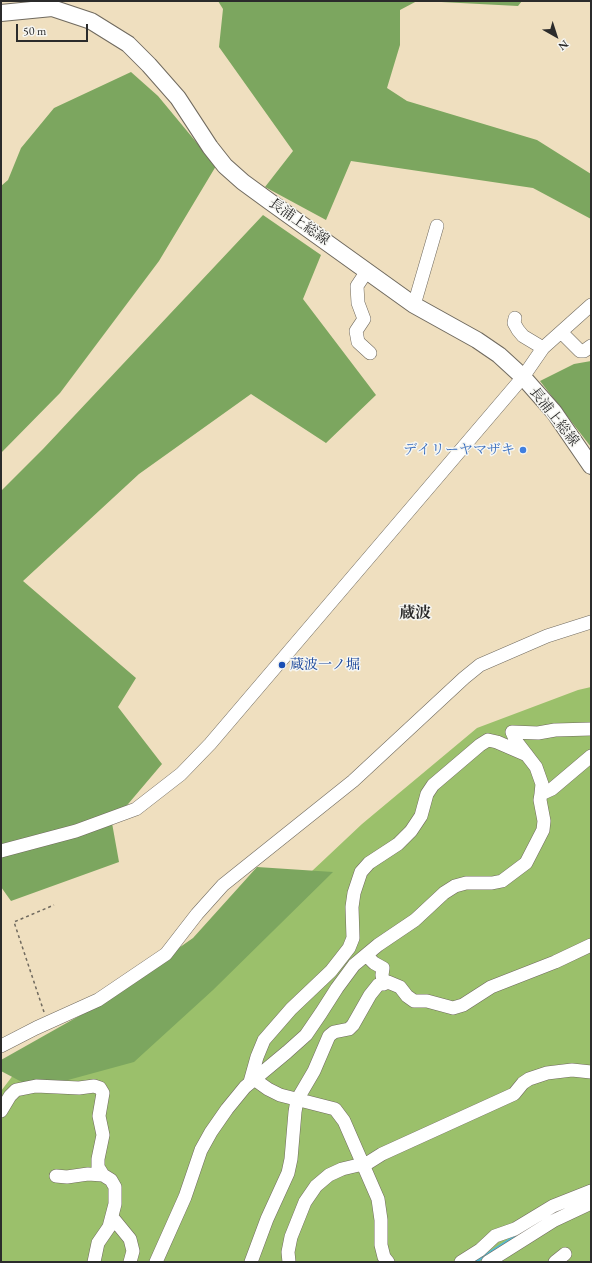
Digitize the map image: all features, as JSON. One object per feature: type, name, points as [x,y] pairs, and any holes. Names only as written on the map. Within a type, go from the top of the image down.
[{"type":"main road","name":"長浦上総線","points":[[1,13],[52,8],[91,21],[128,44],[178,98],[210,147],[225,166],[268,201],[414,305],[477,340],[499,355],[523,377],[554,412],[591,466]]},
{"type":"street","points":[[414,305],[437,226]]},
{"type":"street","points":[[366,271],[358,286],[358,303],[364,319],[356,331],[358,342],[370,352]]},
{"type":"street","points":[[1,850],[76,831],[136,809],[181,774],[215,738],[523,377],[543,348],[591,305]]},
{"type":"street","points":[[515,318],[514,323],[523,336],[543,348]]},
{"type":"street","points":[[561,332],[580,351],[584,351],[591,346]]},
{"type":"street","points":[[1,1046],[98,1000],[166,954],[223,885],[353,781],[480,665],[547,636],[591,622]]},
{"type":"street","points":[[156,1262],[185,1197],[202,1150],[211,1132],[227,1109],[252,1081],[306,1035],[354,965],[378,945],[415,920],[444,893],[454,886],[466,883],[492,883],[502,880],[526,863],[543,830],[544,821],[540,800],[542,784],[536,768],[528,755],[516,741],[512,732],[532,733],[555,730],[591,729]]},
{"type":"street","points":[[252,1081],[257,1057],[264,1040],[291,1009],[331,971],[349,948],[353,938],[352,907],[354,893],[361,872],[369,863],[398,844],[411,830],[421,816],[427,794],[433,785],[488,740],[497,742],[528,755]]},
{"type":"street","points":[[541,794],[552,788],[591,756]]},
{"type":"street","points":[[251,1262],[264,1225],[288,1173],[292,1153],[297,1100],[314,1071],[329,1036],[334,1032],[349,1029],[353,1025],[370,995],[378,985],[388,982],[400,987],[407,996],[414,1000],[426,1001],[453,1008],[463,1005],[491,987],[556,962],[591,945]]},
{"type":"street","points":[[366,955],[382,968],[384,984]]},
{"type":"street","points":[[289,1262],[288,1252],[291,1237],[305,1202],[316,1186],[329,1175],[342,1169],[363,1165],[382,1154],[514,1094],[523,1083],[530,1079],[547,1073],[572,1070],[591,1072]]},
{"type":"street","points":[[252,1081],[280,1095],[335,1109],[344,1121],[378,1199],[381,1220],[381,1245],[384,1257],[388,1262]]},
{"type":"street","points":[[1,1111],[10,1096],[16,1090],[36,1086],[79,1088],[94,1086],[100,1088],[103,1093],[99,1116],[103,1134],[98,1167],[103,1175],[111,1180],[115,1187],[115,1204],[109,1227],[98,1243],[94,1262]]},
{"type":"street","points":[[56,1176],[68,1177],[88,1174],[103,1175]]},
{"type":"street","points":[[461,1262],[480,1250],[495,1236],[515,1229],[553,1206],[591,1191]]},
{"type":"street","points":[[491,1261],[553,1221],[591,1203]]},
{"type":"street","points":[[112,1217],[130,1239],[133,1251],[130,1262]]},
{"type":"path","points":[[48,1023],[14,922],[54,905]]},
{"type":"green space","points":[[218,1],[417,1],[400,10],[400,45],[387,88],[407,101],[537,140],[591,174],[591,219],[533,188],[351,161],[326,220],[265,187],[293,151],[219,47],[223,9]]},
{"type":"green space","points":[[422,1],[522,1],[518,6]]},
{"type":"green space","points":[[131,72],[158,96],[216,166],[159,261],[60,393],[1,453],[1,186],[8,180],[21,148],[54,108]]},
{"type":"green space","points":[[263,215],[321,255],[303,299],[376,395],[326,443],[251,394],[139,474],[23,581],[136,678],[118,707],[162,764],[112,823],[119,862],[11,901],[1,887],[1,491],[43,449]]},
{"type":"green space","points":[[591,361],[591,447],[540,381],[574,364]]},
{"type":"green space","points":[[591,687],[591,1262],[1,1262],[1,1091],[14,1074],[278,903],[362,824],[477,728],[578,690]]},
{"type":"green space","points":[[257,867],[333,872],[213,990],[134,1062],[35,1089],[1,1071],[1,1060],[95,1007],[193,938]]},
{"type":"waterway","points":[[475,1262],[519,1234]]},
{"type":"place","name":"デイリーヤマザキ","points":[[523,450]]},
{"type":"place","name":"蔵波一ノ堀","points":[[282,665]]},
{"type":"district","name":"蔵波","points":[[415,614]]}]
